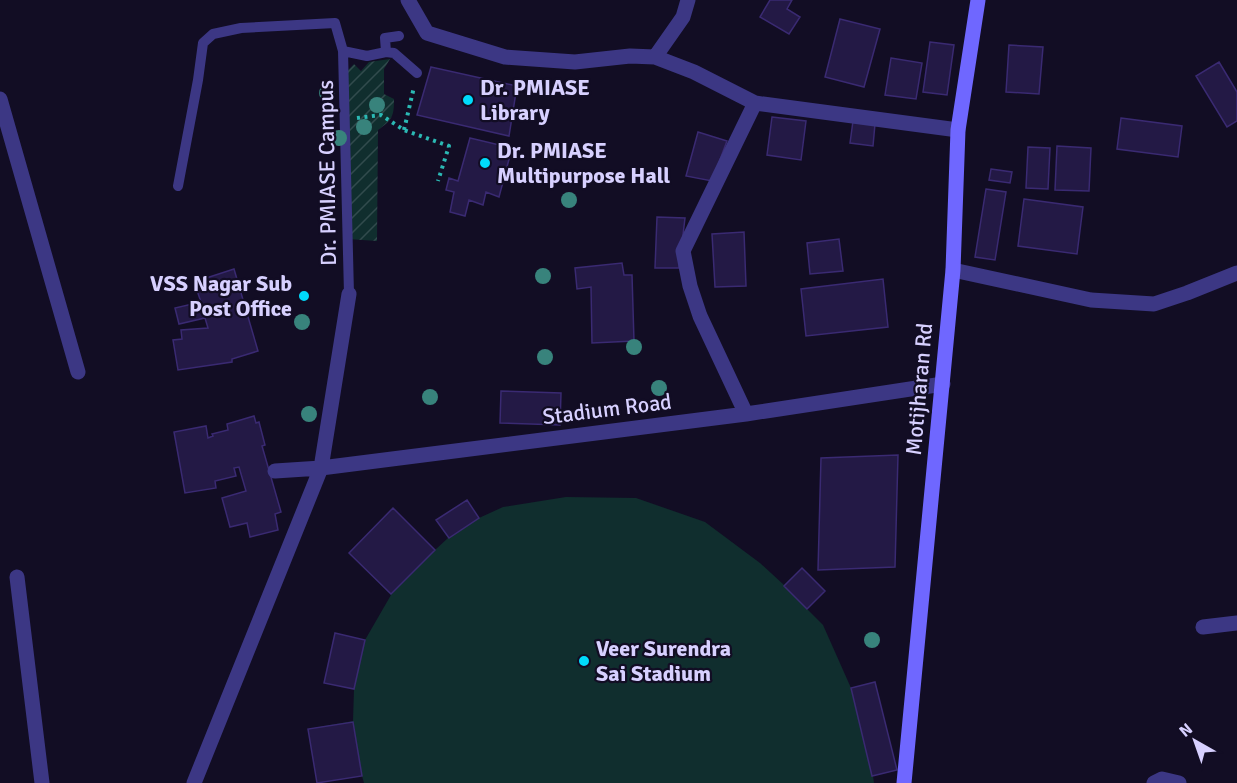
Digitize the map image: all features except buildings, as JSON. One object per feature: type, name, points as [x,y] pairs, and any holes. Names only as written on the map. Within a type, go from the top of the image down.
[{"type":"main road","name":"Motijharan Rd","points":[[904,783],[953,270],[958,130],[978,0]]},
{"type":"street","points":[[408,0],[427,33],[505,57],[575,62],[630,56],[655,57],[694,72],[755,103],[958,130]]},
{"type":"street","points":[[655,57],[683,17],[688,0]]},
{"type":"street","points":[[0,99],[78,372]]},
{"type":"street","points":[[746,414],[700,316],[690,286],[683,251],[755,103]]},
{"type":"street","points":[[953,270],[1091,300],[1154,304],[1237,273]]},
{"type":"street","points":[[194,783],[321,468],[349,294]]},
{"type":"street","name":"Stadium Road","points":[[275,471],[321,468],[746,414],[943,384]]},
{"type":"street","points":[[17,577],[42,783]]},
{"type":"street","points":[[1203,627],[1237,623]]},
{"type":"street","points":[[1154,783],[1162,779],[1179,783]]},
{"type":"lane","name":"Dr. PMIASE Campus","points":[[178,186],[203,43],[213,34],[241,28],[335,23],[343,51],[349,294]]},
{"type":"lane","points":[[386,52],[385,38],[399,36]]},
{"type":"lane","points":[[343,51],[367,56],[386,52],[394,53],[417,73]]},
{"type":"path","points":[[404,130],[417,73]]},
{"type":"path","points":[[345,119],[381,115],[404,130],[449,146],[438,181]]},
{"type":"green space","points":[[390,59],[384,69],[384,94],[394,99],[394,105],[391,118],[378,130],[377,241],[348,239],[344,74],[354,64],[361,71],[369,62]]},
{"type":"green space","name":"Veer Surendra Sai Stadium","points":[[566,497],[636,498],[705,522],[760,563],[784,585],[802,568],[825,591],[807,609],[823,625],[851,688],[875,682],[897,770],[873,776],[874,783],[364,783],[362,776],[317,783],[308,729],[353,721],[354,689],[324,683],[335,633],[365,640],[391,595],[349,553],[393,508],[435,550],[448,538],[436,520],[467,500],[479,518],[503,507]]},
{"type":"place","name":"Dr. PMIASE Library","points":[[468,100]]},
{"type":"place","name":"Dr. PMIASE Multipurpose Hall","points":[[485,163]]},
{"type":"place","name":"VSS Nagar Sub Post Office","points":[[304,296]]},
{"type":"place","name":"Veer Surendra Sai Stadium","points":[[584,661]]}]
